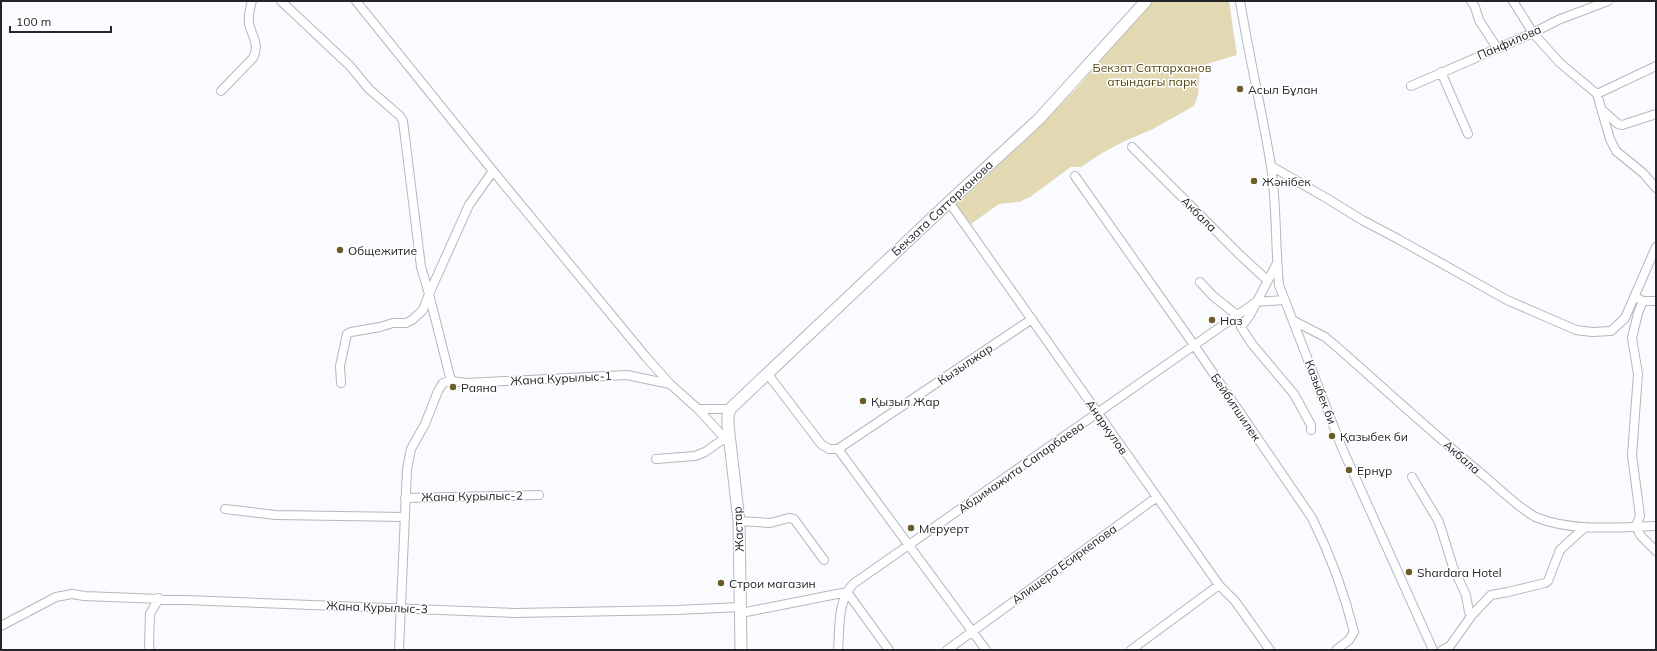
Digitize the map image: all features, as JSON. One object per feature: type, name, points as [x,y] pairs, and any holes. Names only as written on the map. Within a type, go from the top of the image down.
[{"type":"street","points":[[221,91],[256,53],[256,46],[249,23],[249,14],[252,1]]},
{"type":"street","points":[[281,1],[350,66],[370,90],[400,116],[403,121],[421,267],[451,381],[443,383],[438,391],[425,424],[411,449],[405,498],[399,650]]},
{"type":"street","points":[[356,1],[493,171],[670,384],[698,409],[727,441],[695,456],[656,459]]},
{"type":"street","name":"Бекзата Саттарханова","points":[[730,408],[949,202],[1040,119],[1146,1]]},
{"type":"street","name":"Казыбек би","points":[[1240,1],[1271,166],[1276,210],[1277,263],[1284,300],[1294,321],[1342,448],[1433,650]]},
{"type":"street","points":[[1471,1],[1479,20],[1497,48]]},
{"type":"street","points":[[1513,1],[1533,33],[1560,64],[1597,94],[1610,139],[1616,151],[1643,173],[1656,188]]},
{"type":"street","name":"Панфилова","points":[[1411,86],[1533,33],[1589,5],[1608,1]]},
{"type":"street","points":[[1597,94],[1656,66]]},
{"type":"street","points":[[1441,72],[1468,134]]},
{"type":"street","points":[[1602,110],[1618,124],[1622,125],[1656,114]]},
{"type":"street","name":"Акбала","points":[[1132,147],[1267,280]]},
{"type":"street","points":[[1271,166],[1362,220],[1507,300],[1576,330],[1592,332],[1611,331],[1625,318],[1656,247]]},
{"type":"street","points":[[341,383],[340,366],[347,334],[393,323],[406,323],[412,320],[423,310],[469,205],[493,171]]},
{"type":"street","name":"Бейбитшилек","points":[[1075,176],[1194,344],[1312,518],[1324,542],[1339,581],[1354,632],[1349,640],[1336,650]]},
{"type":"street","name":"Анаркулов","points":[[949,202],[1219,585],[1235,601],[1270,650]]},
{"type":"street","points":[[1277,263],[1250,315],[1241,326],[1241,329],[1294,394],[1311,425],[1311,430]]},
{"type":"street","points":[[1200,282],[1213,296],[1237,314]]},
{"type":"street","points":[[1635,296],[1643,301],[1656,301]]},
{"type":"street","points":[[1256,302],[1284,300]]},
{"type":"street","points":[[1643,301],[1638,313],[1632,338],[1638,374],[1632,455],[1640,516],[1636,526],[1640,535],[1656,551]]},
{"type":"street","name":"Абдимажита Сапарбаева","points":[[740,610],[846,592],[854,584],[1097,414],[1194,344],[1256,302]]},
{"type":"street","name":"Кызылжар","points":[[838,449],[1032,319]]},
{"type":"street","name":"Акбала","points":[[1294,321],[1325,337],[1468,463],[1538,518],[1562,524],[1585,527],[1656,526]]},
{"type":"street","points":[[767,373],[820,444],[829,448],[838,449],[986,650]]},
{"type":"street","name":"Жана Курылыс-1","points":[[451,381],[466,383],[627,375],[670,384]]},
{"type":"street","points":[[698,409],[730,408]]},
{"type":"street","name":"Жастар","points":[[730,408],[728,416],[727,441],[739,521],[741,650]]},
{"type":"street","points":[[1412,477],[1439,522],[1453,567],[1466,595],[1469,612],[1472,615]]},
{"type":"street","name":"Жана Курылыс-2","points":[[405,498],[539,495]]},
{"type":"street","name":"Алишера Есиркепова","points":[[947,650],[1157,497]]},
{"type":"street","points":[[225,509],[276,515],[405,517]]},
{"type":"street","points":[[739,521],[770,523],[789,518],[794,519],[824,560]]},
{"type":"street","points":[[1442,650],[1450,646],[1472,615],[1494,593],[1508,592],[1548,581],[1560,550],[1585,527]]},
{"type":"street","points":[[1131,650],[1219,585]]},
{"type":"street","points":[[838,650],[841,607],[846,592]]},
{"type":"street","points":[[846,592],[889,650]]},
{"type":"street","name":"Жана Курылыс-3","points":[[1,626],[64,594],[515,613],[740,610]]},
{"type":"street","points":[[150,650],[150,614],[159,598]]},
{"type":"green space","name":"Бекзат Саттарханов атындағы парк","points":[[1150,1],[1229,1],[1237,55],[1200,66],[1198,95],[1194,106],[1151,130],[1102,153],[1081,167],[1071,167],[1030,197],[1019,202],[999,204],[971,224],[956,205],[1030,136],[1079,86]]},
{"type":"place","name":"Асыл Бұлан","points":[[1240,89]]},
{"type":"place","name":"Жәнібек","points":[[1254,181]]},
{"type":"place","name":"Общежитие","points":[[340,250]]},
{"type":"place","name":"Наз","points":[[1212,320]]},
{"type":"place","name":"Раяна","points":[[453,387]]},
{"type":"place","name":"Қызыл Жар","points":[[863,401]]},
{"type":"place","name":"Қазыбек би","points":[[1332,436]]},
{"type":"place","name":"Ернұр","points":[[1349,470]]},
{"type":"place","name":"Меруерт","points":[[911,528]]},
{"type":"place","name":"Shardara Hotel","points":[[1409,572]]},
{"type":"place","name":"Строи магазин","points":[[721,583]]}]
